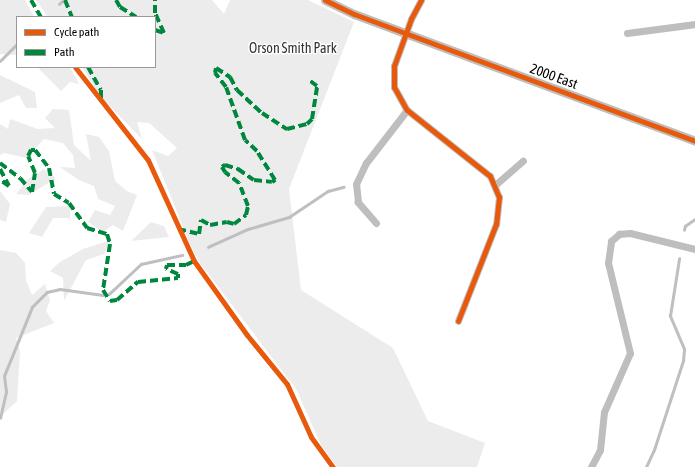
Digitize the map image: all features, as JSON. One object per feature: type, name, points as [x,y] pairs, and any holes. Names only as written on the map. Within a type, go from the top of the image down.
[{"type":"street","name":"2000 East","points":[[325,0],[406,34],[695,141]]},
{"type":"street","points":[[421,0],[406,34],[393,76],[398,96],[408,110],[458,152],[484,169],[495,185],[499,197],[498,217],[458,321]]},
{"type":"street","points":[[627,33],[695,24]]},
{"type":"street","points":[[376,223],[358,202],[356,184],[370,157],[408,110]]},
{"type":"street","points":[[495,185],[523,161]]},
{"type":"street","points":[[591,467],[600,450],[604,412],[630,353],[608,263],[610,241],[619,234],[630,233],[695,249]]},
{"type":"green space","points":[[0,0],[25,0],[33,16],[16,16],[16,55],[0,54]]},
{"type":"green space","name":"Orson Smith Park","points":[[36,0],[212,0],[224,14],[230,0],[308,0],[354,22],[289,189],[301,290],[393,348],[428,421],[485,443],[477,467],[337,467],[321,445],[296,389],[200,263],[190,244],[152,150],[168,156],[177,148],[149,123],[137,122],[142,139],[99,95],[83,68],[156,68],[156,16],[47,16]]},
{"type":"green space","points":[[71,68],[79,84],[70,82],[61,91],[39,69]]},
{"type":"green space","points":[[0,75],[35,92],[37,108],[26,108],[19,95],[0,103]]},
{"type":"green space","points":[[53,109],[69,110],[74,145],[91,161],[86,134],[99,137],[109,151],[115,181],[127,191],[137,195],[123,231],[113,225],[103,232],[88,222],[95,210],[110,215],[115,206],[98,199],[94,186],[79,180],[60,167],[75,168],[73,155],[63,143],[44,139],[26,158],[4,153],[0,155],[0,124],[8,129],[10,119],[38,129],[55,128],[45,118]]},
{"type":"green space","points":[[44,169],[56,178],[29,195],[16,194],[28,179]]},
{"type":"green space","points":[[0,191],[10,204],[6,222],[0,220]]},
{"type":"green space","points":[[70,206],[70,218],[53,218],[42,237],[29,233],[46,207]]},
{"type":"green space","points":[[151,222],[164,226],[169,237],[131,241]]},
{"type":"green space","points":[[111,240],[104,254],[86,260],[64,301],[63,278],[50,271],[60,262],[83,249]]},
{"type":"green space","points":[[0,250],[16,253],[25,263],[26,280],[32,295],[45,284],[50,300],[46,311],[54,323],[16,338],[20,351],[17,401],[3,414],[0,411]]},
{"type":"waterway","points":[[59,4],[64,0]]},
{"type":"waterway","points":[[0,61],[16,45]]},
{"type":"waterway","points":[[208,247],[248,229],[289,217],[328,191],[343,187]]},
{"type":"waterway","points":[[684,230],[685,226],[695,219]]},
{"type":"waterway","points":[[109,294],[141,264],[182,255]]},
{"type":"waterway","points":[[646,467],[654,450],[683,361],[684,349],[670,316],[679,259]]},
{"type":"waterway","points":[[0,418],[6,392],[4,376],[32,307],[47,292],[60,289],[103,295]]},
{"type":"marked path","points":[[31,0],[40,16]]},
{"type":"marked path","points":[[65,0],[72,16]]},
{"type":"marked path","points":[[116,0],[120,7],[134,16]]},
{"type":"marked path","points":[[155,0],[155,13],[164,33],[156,30]]},
{"type":"marked path","points":[[89,68],[101,90],[101,99]]},
{"type":"marked path","points":[[178,229],[199,234],[201,220],[210,225],[227,222],[234,224],[246,215],[248,206],[239,183],[225,172],[222,167],[225,165],[238,169],[254,180],[272,182],[275,180],[257,151],[245,140],[226,87],[215,73],[216,68],[230,77],[237,90],[262,113],[287,129],[307,124],[312,119],[317,86],[309,80]]},
{"type":"marked path","points":[[0,163],[20,178],[32,192],[35,173],[28,156],[31,150],[35,150],[49,168],[54,194],[69,203],[87,228],[107,234],[110,244],[103,290],[110,301],[117,300],[138,282],[178,278],[178,274],[166,269],[167,265],[186,265],[194,261]]},
{"type":"marked path","points":[[0,169],[9,186],[0,180]]},
{"type":"cycle path","points":[[325,0],[354,14],[695,141]]},
{"type":"cycle path","points":[[421,0],[411,19],[394,66],[394,87],[407,110],[490,176],[499,197],[496,224],[458,321]]},
{"type":"cycle path","points":[[76,68],[148,160],[194,261],[247,335],[287,384],[311,437],[333,467]]}]
